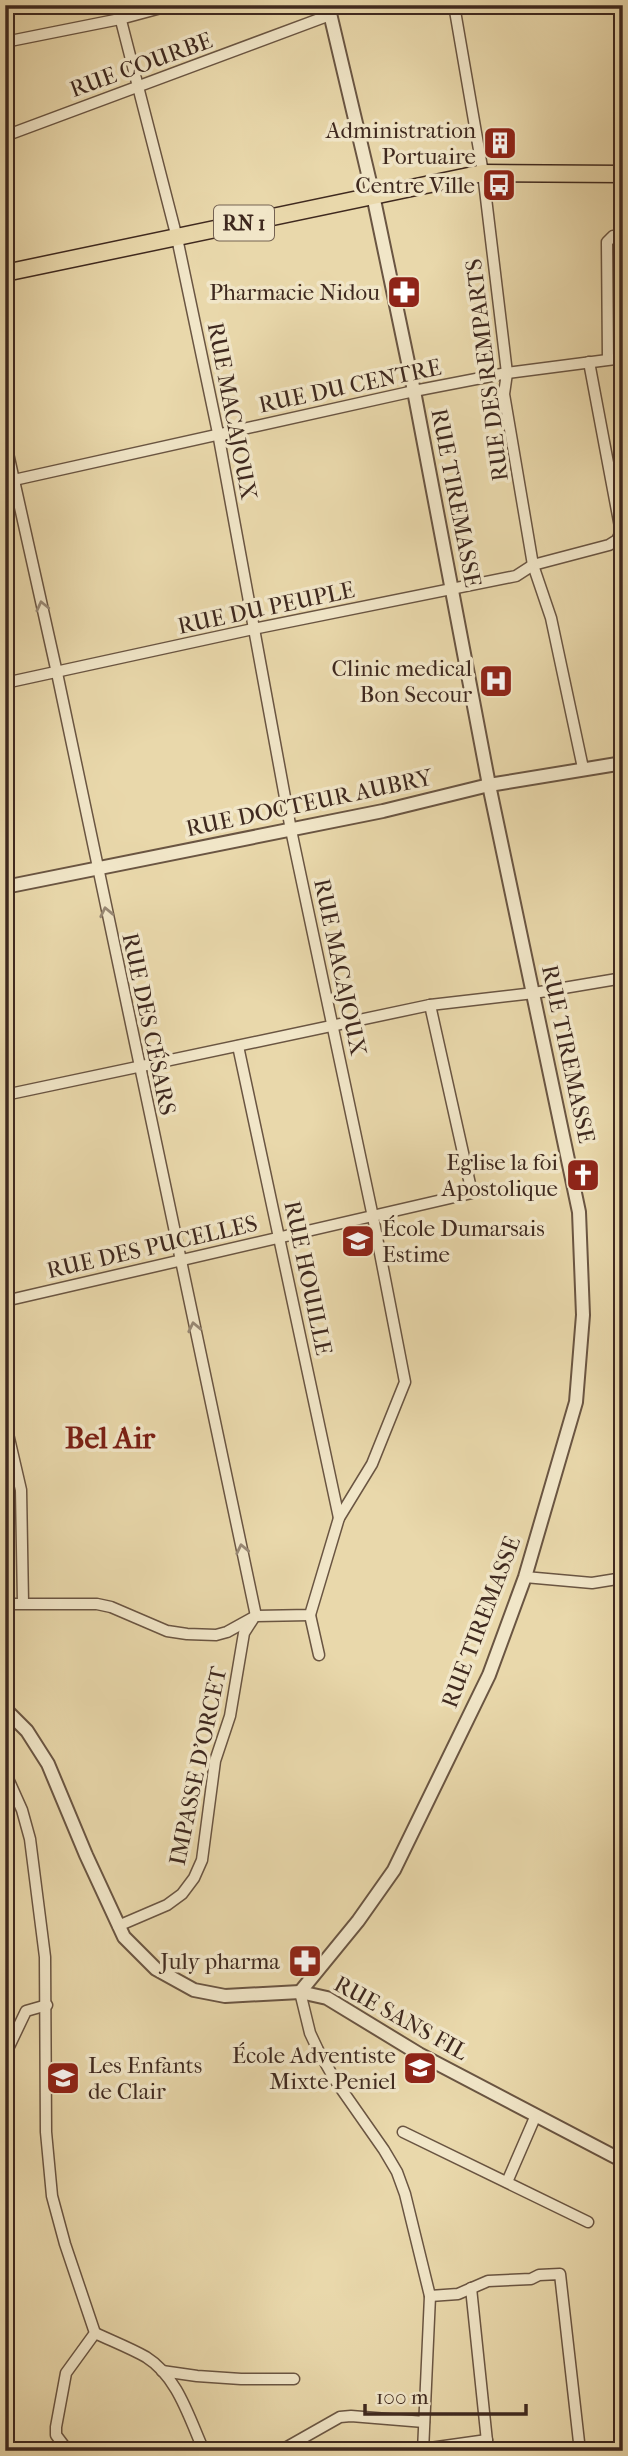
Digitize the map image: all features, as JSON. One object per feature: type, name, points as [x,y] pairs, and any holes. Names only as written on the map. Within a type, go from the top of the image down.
[{"type":"main road","name":"RN 1","points":[[5,273],[483,173],[623,174]]},
{"type":"street","name":"RUE MACAJOUX","points":[[117,5],[177,238],[218,433],[291,830],[405,1382],[372,1464],[339,1518],[310,1615]]},
{"type":"street","points":[[5,42],[120,19],[172,5]]},
{"type":"street","name":"RUE DES REMPARTS","points":[[454,5],[483,173],[507,373],[504,394],[533,565],[551,618],[583,768]]},
{"type":"street","name":"RUE COURBE","points":[[5,136],[329,10]]},
{"type":"street","name":"RUE TIREMASSE","points":[[300,1992],[358,1921],[394,1870],[489,1675],[525,1577],[576,1402],[583,1315],[579,1212],[489,785],[414,391],[373,195],[329,10]]},
{"type":"street","points":[[608,359],[607,242],[618,236]]},
{"type":"street","name":"RUE DU CENTRE","points":[[9,481],[414,391],[507,373],[623,358]]},
{"type":"street","name":"RUE DU PEUPLE","points":[[5,683],[516,576],[533,565],[609,545],[617,540],[621,531],[589,362]]},
{"type":"street","name":"RUE DES CÉSARS","points":[[5,440],[9,481],[57,673],[256,1616]]},
{"type":"street","name":"RUE DOCTEUR AUBRY","points":[[5,887],[383,811],[489,785],[623,763]]},
{"type":"street","points":[[5,1095],[430,1005],[534,993],[623,978]]},
{"type":"street","name":"RUE DES PUCELLES","points":[[5,1301],[472,1193],[430,1005]]},
{"type":"street","name":"RUE HOUILLE","points":[[238,1046],[339,1518]]},
{"type":"street","points":[[5,1421],[20,1490],[23,1603]]},
{"type":"street","points":[[525,1577],[593,1583],[623,1578]]},
{"type":"street","points":[[5,1604],[111,1606],[155,1627],[187,1634],[216,1635],[256,1616],[310,1615],[319,1655]]},
{"type":"street","name":"IMPASSE D'ORCET","points":[[118,1926],[167,1905],[182,1894],[194,1878],[202,1860],[215,1761],[230,1716],[244,1633],[256,1616]]},
{"type":"street","name":"RUE SANS FIL","points":[[5,1709],[27,1731],[48,1764],[124,1937],[156,1969],[194,1990],[225,1996],[300,1992],[327,1998],[419,2054],[623,2161]]},
{"type":"street","points":[[5,1772],[22,1810],[30,1839],[45,1956],[46,2132],[52,2196],[65,2244],[95,2333],[147,2358],[162,2371],[175,2387],[204,2451]]},
{"type":"street","points":[[300,1992],[310,2034],[318,2050],[397,2172],[405,2194],[430,2297],[423,2450],[487,2445],[471,2288]]},
{"type":"street","points":[[5,2054],[26,2011],[47,2005]]},
{"type":"street","points":[[507,2182],[536,2115]]},
{"type":"street","points":[[403,2132],[588,2222]]},
{"type":"street","points":[[430,2297],[458,2294],[488,2281],[531,2279],[539,2275],[560,2274],[580,2451]]},
{"type":"street","points":[[68,2451],[56,2435],[55,2427],[66,2373],[95,2333]]},
{"type":"street","points":[[162,2371],[230,2379],[294,2379]]},
{"type":"street","points":[[280,2451],[340,2417],[424,2422]]},
{"type":"place","name":"Administration Portuaire","points":[[500,143]]},
{"type":"place","name":"Centre Ville","points":[[499,185]]},
{"type":"place","name":"Pharmacie Nidou","points":[[404,292]]},
{"type":"place","name":"Clinic medical Bon Secour","points":[[496,681]]},
{"type":"place","name":"Eglise la foi Apostolique","points":[[583,1175]]},
{"type":"place","name":"École Dumarsais Estime","points":[[358,1241]]},
{"type":"place","name":"July pharma","points":[[305,1961]]},
{"type":"place","name":"École Adventiste Mixte Peniel","points":[[420,2068]]},
{"type":"place","name":"Les Enfants de Clair","points":[[63,2078]]},
{"type":"district","name":"Bel Air","points":[[110,1438]]}]
